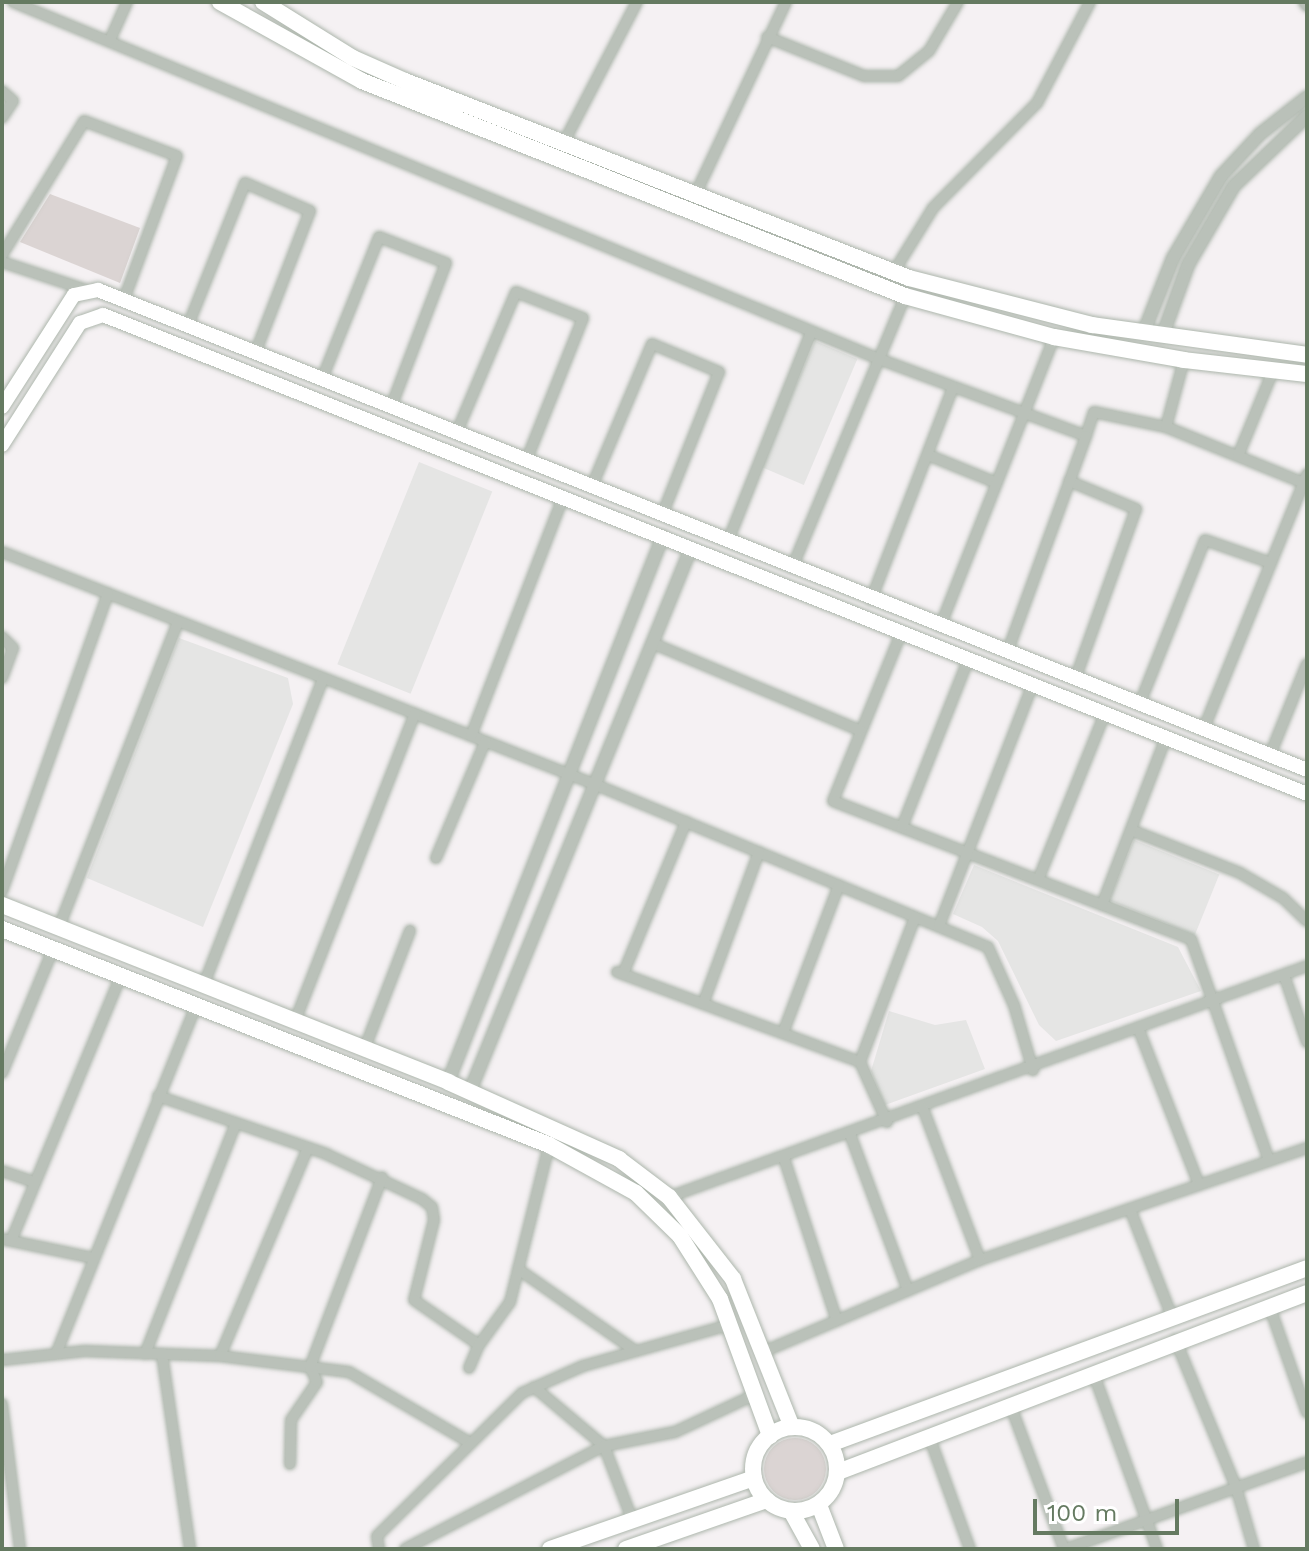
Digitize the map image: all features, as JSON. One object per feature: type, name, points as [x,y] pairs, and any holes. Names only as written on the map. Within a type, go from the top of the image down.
[{"type":"main road","points":[[220,2],[362,81],[905,296],[1054,337],[1184,360],[1307,374]]},
{"type":"main road","points":[[263,2],[353,58],[893,273],[999,304],[1143,334],[1307,355]]},
{"type":"main road","points":[[2,407],[74,295],[86,290],[124,299],[871,600],[1307,770]]},
{"type":"main road","points":[[2,445],[80,323],[103,315],[1307,794]]},
{"type":"main road","points":[[2,905],[448,1082],[619,1159],[669,1197],[733,1279],[792,1427]]},
{"type":"main road","points":[[24,938],[30,916]]},
{"type":"main road","points":[[2,929],[582,1159],[647,1203],[680,1236],[732,1324],[770,1436]]},
{"type":"main road","points":[[422,1094],[429,1075]]},
{"type":"main road","points":[[476,1094],[476,1115]]},
{"type":"main road","points":[[830,1444],[1307,1268]]},
{"type":"main road","points":[[838,1472],[1175,1339],[1307,1293]]},
{"type":"main road","points":[[791,1511],[819,1505],[829,1495],[838,1472],[830,1444],[812,1430],[792,1427],[770,1436],[758,1449],[754,1478],[767,1500],[791,1511],[812,1549]]},
{"type":"main road","points":[[550,1549],[754,1478]]},
{"type":"main road","points":[[626,1549],[767,1500]]},
{"type":"main road","points":[[819,1505],[836,1549]]},
{"type":"street","points":[[13,2],[811,332],[1086,436]]},
{"type":"street","points":[[110,40],[127,2]]},
{"type":"street","points":[[564,142],[637,2]]},
{"type":"street","points":[[767,37],[864,76],[898,76],[929,51],[958,2]]},
{"type":"street","points":[[893,273],[933,208],[1037,103],[1090,2]]},
{"type":"street","points":[[696,193],[783,3]]},
{"type":"street","points":[[2,91],[13,101],[2,118]]},
{"type":"street","points":[[1143,334],[1173,258],[1221,176],[1260,134],[1307,97]]},
{"type":"street","points":[[1162,337],[1188,265],[1234,186],[1307,116]]},
{"type":"street","points":[[2,255],[84,121],[177,156],[124,299]]},
{"type":"street","points":[[189,323],[245,183],[310,211],[256,351]]},
{"type":"street","points":[[322,379],[379,237],[446,263],[391,407]]},
{"type":"street","points":[[2,262],[86,290]]},
{"type":"street","points":[[456,434],[516,292],[583,318],[526,461]]},
{"type":"street","points":[[792,568],[905,296]]},
{"type":"street","points":[[728,541],[811,332]]},
{"type":"street","points":[[940,627],[1054,337]]},
{"type":"street","points":[[592,486],[652,344],[719,372],[662,515]]},
{"type":"street","points":[[1166,427],[1184,360]]},
{"type":"street","points":[[1238,456],[1273,371]]},
{"type":"street","points":[[871,600],[953,387]]},
{"type":"street","points":[[1007,653],[1094,412],[1166,427],[1238,456],[1305,478],[1204,728]]},
{"type":"street","points":[[928,455],[997,483]]},
{"type":"street","points":[[1069,481],[1136,509],[1075,679]]},
{"type":"street","points":[[471,736],[563,498]]},
{"type":"street","points":[[448,1082],[663,536]]},
{"type":"street","points":[[1140,703],[1205,540],[1271,563]]},
{"type":"street","points":[[476,1094],[594,784],[691,548]]},
{"type":"street","points":[[2,552],[594,784],[988,947],[1014,1005],[1033,1070]]},
{"type":"street","points":[[2,891],[108,593]]},
{"type":"street","points":[[59,927],[178,621]]},
{"type":"street","points":[[902,631],[859,730],[833,801],[970,851],[1191,939],[1269,1161]]},
{"type":"street","points":[[2,637],[13,648],[2,678]]},
{"type":"street","points":[[652,643],[859,730]]},
{"type":"street","points":[[902,827],[969,658]]},
{"type":"street","points":[[1270,755],[1307,664]]},
{"type":"street","points":[[204,984],[323,678]]},
{"type":"street","points":[[939,926],[1033,684]]},
{"type":"street","points":[[1038,880],[1105,713]]},
{"type":"street","points":[[295,1021],[415,714]]},
{"type":"street","points":[[1102,905],[1166,737]]},
{"type":"street","points":[[436,858],[485,742]]},
{"type":"street","points":[[686,822],[620,973],[860,1062]]},
{"type":"street","points":[[1131,830],[1240,873],[1283,898],[1307,921]]},
{"type":"street","points":[[703,1004],[759,852]]},
{"type":"street","points":[[783,1033],[839,885]]},
{"type":"street","points":[[887,1122],[860,1062],[915,917]]},
{"type":"street","points":[[364,1050],[410,931]]},
{"type":"street","points":[[2,1073],[53,949]]},
{"type":"street","points":[[669,1197],[1033,1070],[1307,966]]},
{"type":"street","points":[[1284,975],[1307,1042]]},
{"type":"street","points":[[94,1258],[6,1240],[34,1182],[121,976]]},
{"type":"street","points":[[56,1354],[196,1005]]},
{"type":"street","points":[[1139,1030],[1199,1185]]},
{"type":"street","points":[[158,1096],[382,1177],[432,1207],[434,1220],[414,1300],[479,1345]]},
{"type":"street","points":[[923,1108],[980,1260]]},
{"type":"street","points":[[145,1354],[236,1123]]},
{"type":"street","points":[[850,1134],[908,1291]]},
{"type":"street","points":[[469,1368],[479,1345],[510,1302],[549,1145]]},
{"type":"street","points":[[220,1356],[308,1148]]},
{"type":"street","points":[[763,1352],[980,1260],[1307,1148]]},
{"type":"street","points":[[784,1158],[837,1321]]},
{"type":"street","points":[[2,1171],[34,1182]]},
{"type":"street","points":[[290,1464],[291,1420],[317,1382],[310,1367],[382,1177]]},
{"type":"street","points":[[1130,1209],[1172,1317]]},
{"type":"street","points":[[518,1269],[634,1350]]},
{"type":"street","points":[[1269,1305],[1307,1413]]},
{"type":"street","points":[[379,1549],[377,1536],[469,1442],[534,1387],[634,1350],[732,1324]]},
{"type":"street","points":[[1175,1339],[1236,1487],[1254,1549]]},
{"type":"street","points":[[2,1360],[56,1354],[220,1356],[349,1372],[469,1442]]},
{"type":"street","points":[[162,1354],[190,1549]]},
{"type":"street","points":[[1093,1372],[1157,1549]]},
{"type":"street","points":[[534,1387],[604,1446],[632,1519]]},
{"type":"street","points":[[405,1549],[604,1446],[675,1432],[756,1394]]},
{"type":"street","points":[[2,1404],[20,1549]]},
{"type":"street","points":[[1010,1404],[1065,1549],[1307,1462]]},
{"type":"street","points":[[929,1436],[970,1549]]},
{"type":"shaded area","points":[[50,194],[140,228],[120,283],[20,242]]},
{"type":"shaded area","points":[[815,341],[857,359],[804,485],[761,467]]},
{"type":"shaded area","points":[[419,462],[492,492],[411,694],[337,664]]},
{"type":"shaded area","points":[[179,638],[288,678],[293,704],[203,927],[87,878]]},
{"type":"shaded area","points":[[1134,840],[1219,874],[1195,935],[1110,900]]},
{"type":"shaded area","points":[[974,865],[1178,947],[1201,991],[1056,1041],[1039,1025],[998,941],[982,927],[953,914]]},
{"type":"shaded area","points":[[889,1011],[935,1025],[966,1020],[985,1069],[885,1105],[871,1071]]},
{"type":"shaded area","points":[[789,1438],[801,1438],[817,1447],[824,1457],[824,1481],[817,1491],[801,1500],[789,1500],[769,1486],[764,1475],[764,1463],[778,1443]]}]
